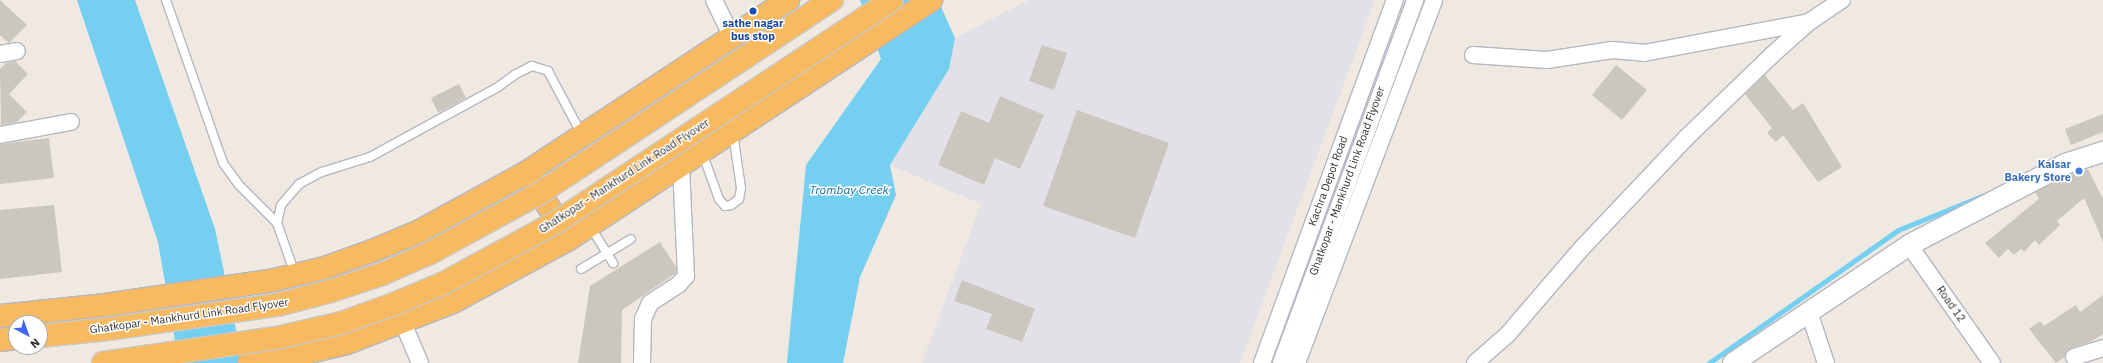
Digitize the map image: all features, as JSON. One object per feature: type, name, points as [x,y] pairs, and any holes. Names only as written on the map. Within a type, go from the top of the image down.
[{"type":"highway","points":[[0,316],[105,305],[274,280],[372,251],[413,234],[527,172],[788,0]]},
{"type":"highway","name":"Ghatkopar - Mankhurd Link Road Flyover","points":[[48,335],[108,329],[277,304],[331,291],[382,274],[430,253],[540,193],[832,0]]},
{"type":"highway","name":"Ghatkopar - Mankhurd Link Road Flyover","points":[[103,363],[281,337],[341,323],[394,304],[444,283],[558,221],[892,0]]},
{"type":"highway","points":[[249,363],[284,358],[346,343],[403,323],[453,302],[569,239],[931,0]]},
{"type":"highway","points":[[527,172],[569,239]]},
{"type":"street","points":[[714,0],[732,37]]},
{"type":"street","name":"Kachra Depot Road","points":[[1262,363],[1395,0]]},
{"type":"street","name":"Ghatkopar - Mankhurd Link Road Flyover","points":[[1281,363],[1375,104],[1415,0]]},
{"type":"street","points":[[1297,363],[1434,0]]},
{"type":"street","points":[[1475,363],[1508,334],[1582,248],[1685,139],[1809,22],[1842,0]]},
{"type":"street","points":[[1473,55],[1547,60],[1612,50],[1644,53],[1809,22]]},
{"type":"street","points":[[0,54],[17,51]]},
{"type":"street","points":[[0,135],[71,122]]},
{"type":"street","points":[[1733,363],[1909,245],[2065,164],[2102,154]]},
{"type":"street","points":[[642,363],[643,318],[650,303],[680,284],[686,276],[681,165]]},
{"type":"street","name":"Road 12","points":[[1909,245],[1992,363]]},
{"type":"street","points":[[1809,312],[1826,363]]},
{"type":"street","points":[[403,323],[420,363]]},
{"type":"street","points":[[2074,357],[2103,348]]},
{"type":"lane","points":[[166,0],[223,163],[240,185],[277,223],[295,275]]},
{"type":"lane","points":[[277,223],[281,205],[299,184],[322,172],[370,157],[532,66],[548,71],[583,136]]},
{"type":"lane","points":[[702,151],[719,198],[725,206],[731,205],[739,199],[741,188],[733,130]]},
{"type":"lane","points":[[590,225],[613,263]]},
{"type":"lane","points":[[581,270],[631,239]]},
{"type":"shaded area","points":[[1029,0],[1375,0],[1240,363],[922,363],[981,204],[890,165],[949,69],[955,38]]},
{"type":"water","points":[[77,0],[135,0],[215,229],[243,363],[179,363],[158,242]]},
{"type":"water","name":"Trombay Creek","points":[[860,0],[938,0],[955,38],[949,69],[890,165],[896,195],[860,277],[843,363],[787,363],[806,165],[881,59]]},
{"type":"building","points":[[0,0],[27,25],[9,43],[0,35]]},
{"type":"building","points":[[1042,45],[1067,53],[1054,90],[1029,81]]},
{"type":"building","points":[[15,61],[28,74],[9,94],[27,112],[17,122],[1,125],[0,69],[6,63]]},
{"type":"building","points":[[1616,65],[1647,90],[1622,120],[1592,95]]},
{"type":"building","points":[[1765,75],[1793,110],[1803,103],[1842,167],[1818,182],[1783,135],[1776,142],[1767,133],[1772,128],[1745,94]]},
{"type":"building","points":[[459,84],[466,98],[438,113],[431,98]]},
{"type":"building","points":[[1000,96],[1044,115],[1020,169],[995,158],[984,185],[938,165],[961,111],[989,123]]},
{"type":"building","points":[[1077,110],[1169,143],[1135,238],[1043,206]]},
{"type":"building","points":[[2103,114],[2103,132],[2071,145],[2065,129]]},
{"type":"building","points":[[49,138],[54,178],[0,184],[0,144]]},
{"type":"building","points":[[2088,169],[2103,199],[2103,242],[2084,198],[2057,221],[2060,225],[2039,245],[2035,240],[2024,252],[2021,249],[2014,255],[2008,249],[1999,258],[1985,243],[2039,199],[2035,192],[2069,175]]},
{"type":"building","points":[[54,205],[62,272],[0,279],[0,210]]},
{"type":"building","points":[[660,242],[676,267],[676,273],[622,310],[621,363],[578,363],[590,286]]},
{"type":"building","points":[[962,280],[1035,309],[1022,342],[986,329],[992,314],[954,301]]},
{"type":"building","points":[[2103,295],[2103,334],[2090,342],[2071,348],[2065,357],[2056,363],[2029,329],[2040,321],[2044,326],[2076,305],[2080,312]]},
{"type":"waterway","points":[[1709,363],[1898,230],[1987,194]]},
{"type":"place","name":"sathe nagar bus stop","points":[[753,11]]},
{"type":"place","name":"Kaisar Bakery Store","points":[[2079,171]]}]
